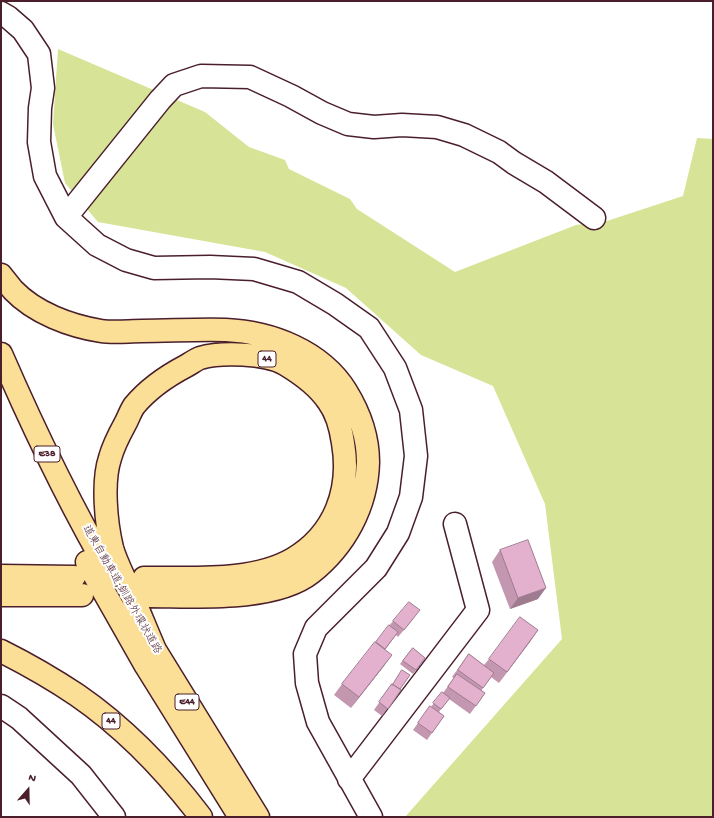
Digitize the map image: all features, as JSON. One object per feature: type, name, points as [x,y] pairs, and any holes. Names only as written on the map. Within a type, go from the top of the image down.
[{"type":"highway","name":"44","points":[[1,275],[14,291],[36,308],[66,322],[102,331],[226,330],[264,335],[293,346],[321,363],[340,381],[355,405],[363,428],[368,454],[367,478],[362,501],[353,523],[340,544],[325,562],[304,579],[273,590],[220,596],[146,587],[268,570],[292,559],[310,546],[325,531],[335,514],[343,494],[346,474],[345,453],[340,425],[329,401],[308,380],[282,363],[256,356],[226,354],[200,359],[176,371],[154,386],[134,407],[120,433],[109,459],[106,485],[106,517],[112,549],[155,650]]},
{"type":"highway","name":"道東自動車道;釧路外環状道路","points":[[1,354],[48,457],[98,552],[94,587]]},
{"type":"highway","name":"道東自動車道;釧路外環状道路","points":[[1,389],[94,587],[240,817]]},
{"type":"highway","points":[[1,576],[94,587]]},
{"type":"highway","name":"道東自動車道;釧路外環状道路","points":[[94,587],[155,650],[258,817]]},
{"type":"highway","points":[[1,595],[94,587]]},
{"type":"highway","name":"44","points":[[1,651],[35,669],[78,696],[111,721],[143,750],[201,817]]},
{"type":"street","points":[[1,13],[23,30],[39,54],[42,88],[39,142],[45,176],[66,216],[98,245],[126,260],[154,268],[210,267],[254,269],[298,282],[335,304],[369,328],[396,368],[411,410],[416,456],[411,497],[398,533],[376,568],[316,628],[305,654],[307,683],[318,722],[371,817]]},
{"type":"street","points":[[66,216],[160,100],[174,86],[201,76],[250,77],[291,96],[322,113],[348,124],[374,127],[402,125],[436,127],[464,135],[499,152],[514,163],[546,182],[594,218]]},
{"type":"street","points":[[349,778],[478,610],[455,524]]},
{"type":"street","points":[[1,706],[19,718],[81,775],[114,817]]},
{"type":"green space","points":[[58,49],[205,112],[249,147],[285,160],[289,169],[350,199],[357,209],[455,272],[576,225],[607,221],[683,196],[697,138],[713,139],[713,817],[405,817],[562,639],[545,504],[493,386],[421,355],[346,288],[265,252],[98,222],[65,183],[53,124]]},
{"type":"building","points":[[528,540],[546,588],[518,598],[500,550]]},
{"type":"building","points":[[409,602],[420,610],[404,630],[393,621]]},
{"type":"building","points":[[520,617],[538,630],[507,672],[489,659]]},
{"type":"building","points":[[389,625],[398,632],[385,649],[376,642]]},
{"type":"building","points":[[375,642],[392,655],[359,697],[342,684]]},
{"type":"building","points":[[413,648],[425,658],[416,670],[403,661]]},
{"type":"building","points":[[469,654],[494,673],[483,688],[458,670]]},
{"type":"building","points":[[402,670],[410,675],[400,689],[392,684]]},
{"type":"building","points":[[457,674],[485,693],[476,706],[448,687]]},
{"type":"building","points":[[392,684],[401,690],[388,709],[379,702]]},
{"type":"building","points":[[442,692],[450,698],[441,709],[433,703]]},
{"type":"building","points":[[430,706],[444,716],[432,733],[418,723]]}]
